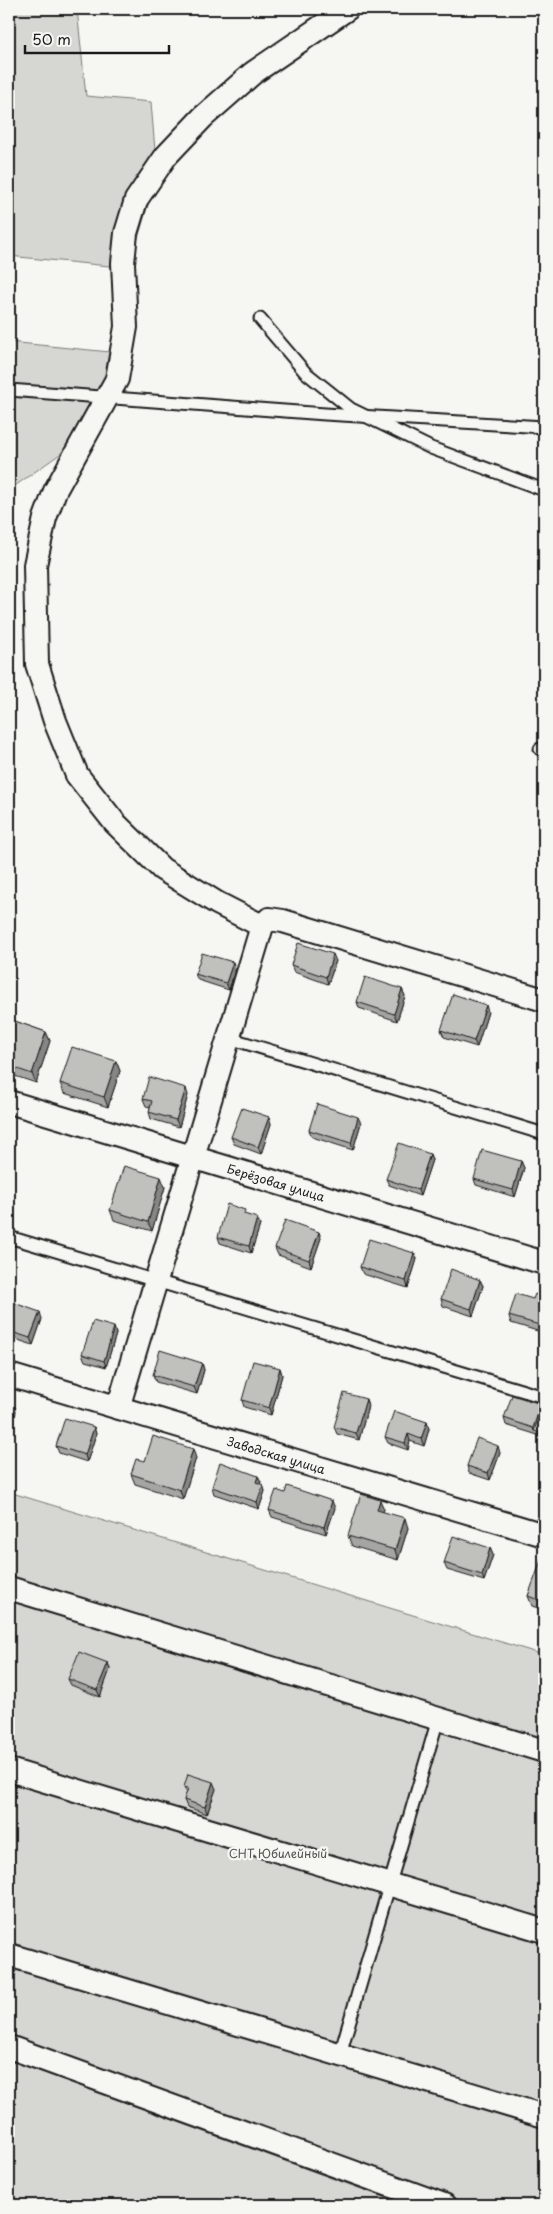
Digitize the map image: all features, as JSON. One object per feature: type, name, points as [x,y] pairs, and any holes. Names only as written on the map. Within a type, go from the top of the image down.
[{"type":"street","points":[[262,926],[217,903],[162,869],[115,823],[77,775],[55,721],[37,664],[35,565],[45,518],[55,491],[117,379],[126,327],[124,263],[126,233],[136,200],[166,156],[203,117],[253,73],[347,9]]},
{"type":"street","points":[[118,1408],[262,926],[269,919],[283,921],[544,1000]]},
{"type":"street","name":"Берёзовая улица","points":[[9,1102],[193,1159],[544,1263]]},
{"type":"street","name":"Заводская улица","points":[[9,1375],[544,1535]]},
{"type":"street","points":[[9,1588],[544,1751]]},
{"type":"street","points":[[9,1770],[544,1932]]},
{"type":"street","points":[[9,1955],[544,2116]]},
{"type":"street","points":[[9,2047],[444,2205]]},
{"type":"lane","points":[[260,319],[305,372],[351,409],[431,448],[544,490]]},
{"type":"lane","points":[[9,390],[544,427]]},
{"type":"lane","points":[[229,1038],[544,1134]]},
{"type":"lane","points":[[9,1237],[544,1397]]},
{"type":"lane","points":[[340,2054],[438,1719]]},
{"type":"green space","points":[[9,9],[77,9],[86,96],[151,102],[157,175],[129,268],[9,256]]},
{"type":"green space","points":[[9,342],[130,354],[123,393],[63,452],[9,490]]},
{"type":"green space","name":"СНТ Юбилейный","points":[[9,1492],[544,1655],[544,2205],[472,2205],[9,2038]]},
{"type":"green space","points":[[9,2060],[405,2205],[9,2205]]},
{"type":"building","points":[[298,943],[333,954],[326,977],[291,965]]},
{"type":"building","points":[[202,953],[233,962],[226,983],[195,974]]},
{"type":"building","points":[[365,977],[402,989],[394,1014],[357,1002]]},
{"type":"building","points":[[453,994],[486,1005],[474,1041],[441,1030]]},
{"type":"building","points":[[9,1019],[46,1032],[32,1074],[9,1066]]},
{"type":"building","points":[[72,1047],[116,1061],[104,1097],[60,1083]]},
{"type":"building","points":[[149,1077],[186,1088],[176,1120],[149,1112],[152,1101],[143,1099]]},
{"type":"building","points":[[317,1104],[358,1117],[351,1143],[309,1130]]},
{"type":"building","points":[[242,1108],[269,1117],[258,1147],[231,1137]]},
{"type":"building","points":[[399,1143],[430,1154],[418,1190],[386,1179]]},
{"type":"building","points":[[482,1150],[521,1161],[513,1190],[474,1179]]},
{"type":"building","points":[[124,1166],[161,1177],[148,1222],[110,1210]]},
{"type":"building","points":[[227,1204],[245,1210],[244,1214],[257,1218],[249,1246],[218,1237]]},
{"type":"building","points":[[285,1220],[319,1232],[309,1260],[275,1248]]},
{"type":"building","points":[[369,1239],[414,1253],[406,1281],[360,1267]]},
{"type":"building","points":[[451,1269],[480,1280],[471,1309],[441,1299]]},
{"type":"building","points":[[516,1294],[533,1299],[535,1294],[544,1297],[543,1326],[509,1316]]},
{"type":"building","points":[[14,1303],[40,1312],[30,1338],[9,1331],[9,1317]]},
{"type":"building","points":[[93,1321],[114,1327],[104,1361],[82,1354]]},
{"type":"building","points":[[160,1350],[202,1363],[194,1387],[153,1375]]},
{"type":"building","points":[[253,1361],[280,1368],[269,1408],[242,1400]]},
{"type":"building","points":[[344,1393],[366,1399],[356,1433],[334,1427]]},
{"type":"building","points":[[512,1395],[541,1404],[533,1428],[504,1418]]},
{"type":"building","points":[[9,1403],[14,1404],[9,1420]]},
{"type":"building","points":[[542,1407],[544,1408],[544,1434],[534,1431]]},
{"type":"building","points":[[394,1411],[427,1422],[421,1439],[408,1434],[405,1443],[385,1437]]},
{"type":"building","points":[[65,1418],[94,1427],[85,1455],[56,1446]]},
{"type":"building","points":[[153,1436],[193,1449],[180,1490],[131,1474],[136,1459],[145,1461]]},
{"type":"building","points":[[477,1438],[498,1446],[488,1473],[467,1466]]},
{"type":"building","points":[[220,1462],[258,1476],[256,1482],[263,1485],[257,1502],[212,1487]]},
{"type":"building","points":[[287,1486],[332,1501],[324,1527],[269,1510],[276,1490],[285,1493]]},
{"type":"building","points":[[361,1494],[380,1500],[377,1510],[405,1518],[395,1550],[348,1536]]},
{"type":"building","points":[[453,1536],[490,1548],[482,1575],[444,1563]]},
{"type":"building","points":[[542,1558],[544,1559],[544,1602],[528,1596]]},
{"type":"building","points":[[79,1652],[108,1663],[97,1690],[68,1679]]},
{"type":"building","points":[[188,1774],[213,1782],[205,1807],[184,1800],[188,1788],[184,1787]]}]
